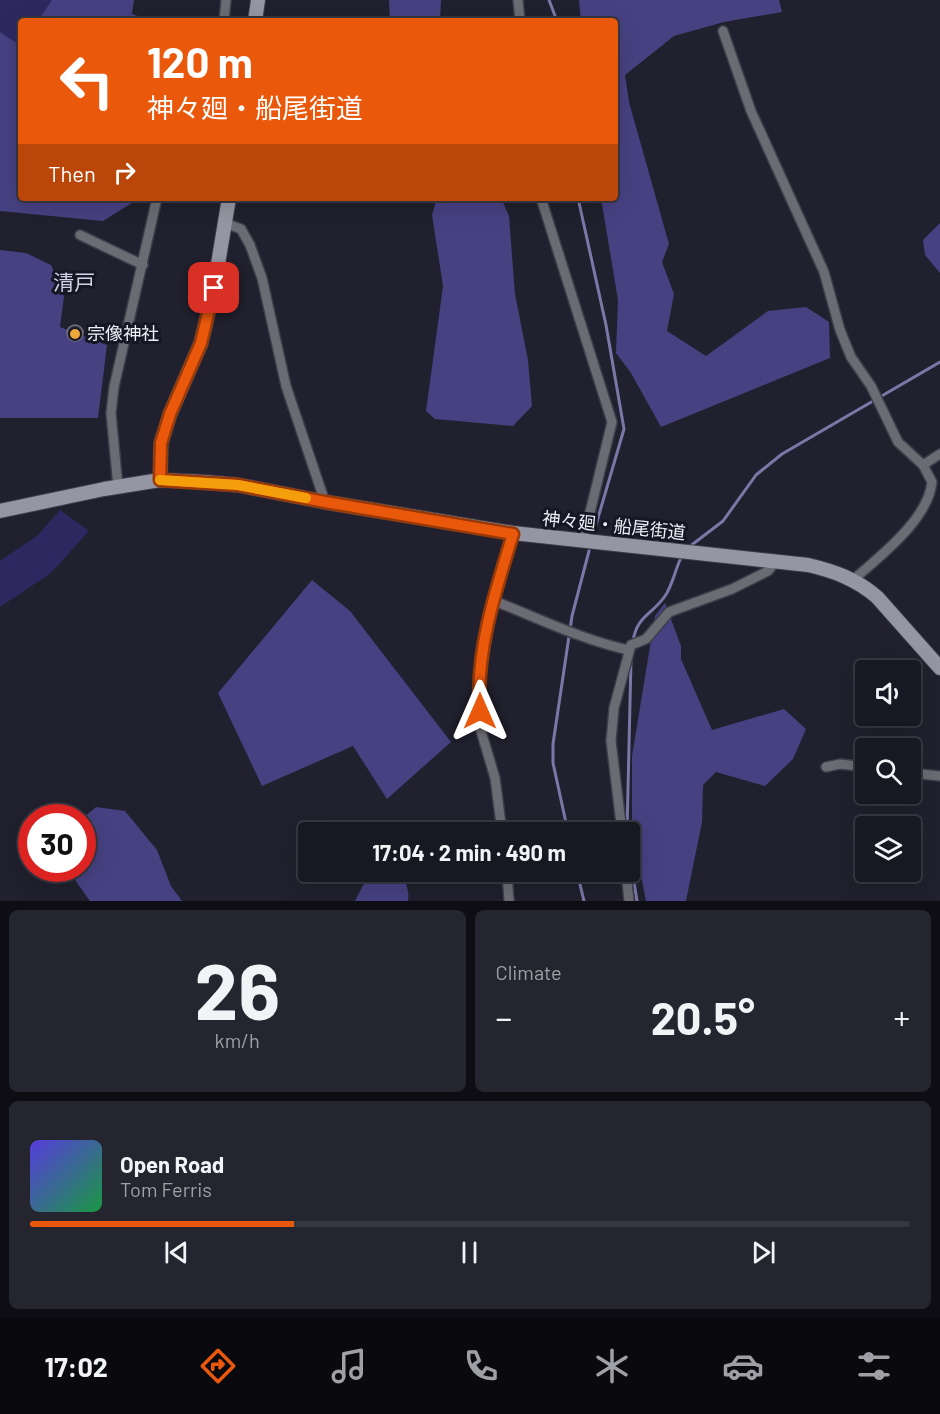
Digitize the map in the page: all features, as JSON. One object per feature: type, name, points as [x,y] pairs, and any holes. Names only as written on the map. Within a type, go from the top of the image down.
[{"type":"street","points":[[224,18],[226,0]]},
{"type":"street","points":[[255,18],[258,0]]},
{"type":"street","points":[[518,0],[520,18]]},
{"type":"street","points":[[723,31],[751,111],[824,272],[840,330],[851,357],[871,386],[898,441],[923,465],[932,482],[925,503],[900,537],[853,580]]},
{"type":"street","points":[[118,488],[111,413],[114,387],[156,201]]},
{"type":"street","points":[[160,480],[161,443],[170,414],[201,343],[214,288],[229,201]]},
{"type":"street","points":[[542,201],[612,422],[588,542]]},
{"type":"street","points":[[225,223],[241,229],[250,245],[262,278],[286,386],[325,502]]},
{"type":"street","points":[[80,235],[143,265]]},
{"type":"street","points":[[923,465],[940,454]]},
{"type":"street","name":"神々廻・船尾街道","points":[[0,511],[160,480],[238,485],[513,534],[808,565],[831,570],[853,580],[877,597],[940,668]]},
{"type":"street","points":[[501,822],[495,778],[481,731],[478,692],[492,600],[513,534]]},
{"type":"street","points":[[492,600],[551,623],[574,635],[633,645],[646,639],[669,612],[732,589],[768,571],[775,562]]},
{"type":"street","points":[[621,822],[611,741],[614,708],[633,645]]},
{"type":"street","points":[[826,767],[840,764],[855,766]]},
{"type":"street","points":[[921,774],[940,776]]},
{"type":"street","points":[[508,882],[509,901]]},
{"type":"street","points":[[627,882],[629,901]]},
{"type":"shaded area","points":[[0,0],[74,0],[66,18],[18,18],[18,73],[0,82]]},
{"type":"shaded area","points":[[52,0],[134,0],[132,14],[144,18],[40,18]]},
{"type":"shaded area","points":[[389,0],[441,0],[440,18],[390,18]]},
{"type":"shaded area","points":[[579,0],[779,0],[782,12],[724,22],[674,36],[625,75],[629,102],[669,244],[662,262],[674,294],[667,331],[706,356],[768,311],[806,307],[829,322],[830,358],[661,427],[631,373],[616,353],[618,300],[602,201],[618,201],[618,18],[581,18]]},
{"type":"shaded area","points":[[0,32],[18,44],[18,201],[135,201],[103,221],[0,211]]},
{"type":"shaded area","points":[[436,201],[502,201],[509,216],[515,294],[528,360],[532,406],[513,426],[435,419],[426,411],[443,286],[432,215]]},
{"type":"shaded area","points":[[940,223],[940,273],[925,255],[923,240]]},
{"type":"shaded area","points":[[0,250],[26,253],[51,265],[64,296],[60,327],[107,345],[98,418],[0,418]]},
{"type":"shaded area","points":[[60,510],[89,531],[51,573],[0,607],[0,561],[38,535]]},
{"type":"shaded area","points":[[312,580],[350,611],[451,742],[387,799],[353,746],[262,786],[218,693]]},
{"type":"shaded area","points":[[665,603],[681,646],[681,659],[712,730],[784,709],[806,729],[793,759],[765,786],[716,772],[703,785],[702,822],[686,901],[646,901],[640,870],[640,822],[632,822],[632,756],[655,616]]},
{"type":"shaded area","points":[[96,807],[125,811],[157,850],[171,886],[182,901],[90,901],[77,883],[96,882]]},
{"type":"shaded area","points":[[365,882],[405,882],[408,893],[408,901],[355,901]]},
{"type":"building","name":"宗像神社","points":[[75,325],[81,327],[83,333],[81,339],[75,341],[69,339],[67,333],[69,327]]},
{"type":"waterway","points":[[549,0],[556,18]]},
{"type":"waterway","points":[[579,201],[606,325],[624,429],[593,535]]},
{"type":"waterway","points":[[689,547],[723,521],[756,475],[782,454],[940,362]]},
{"type":"waterway","points":[[566,822],[553,763],[553,744],[572,616],[589,551]]},
{"type":"waterway","points":[[633,642],[641,621],[667,592],[680,560]]},
{"type":"waterway","points":[[627,822],[631,660]]},
{"type":"waterway","points":[[579,882],[584,901]]},
{"type":"waterway","points":[[634,882],[637,901]]},
{"type":"slow traffic","points":[[160,480],[238,485],[306,498]]},
{"type":"place","name":"宗像神社","points":[[75,334]]},
{"type":"district","name":"清戸","points":[[74,283]]},
{"type":"route","points":[[214,288],[201,343],[170,414],[161,443],[160,480],[238,485],[513,534],[492,600],[478,692],[480,711]]}]
